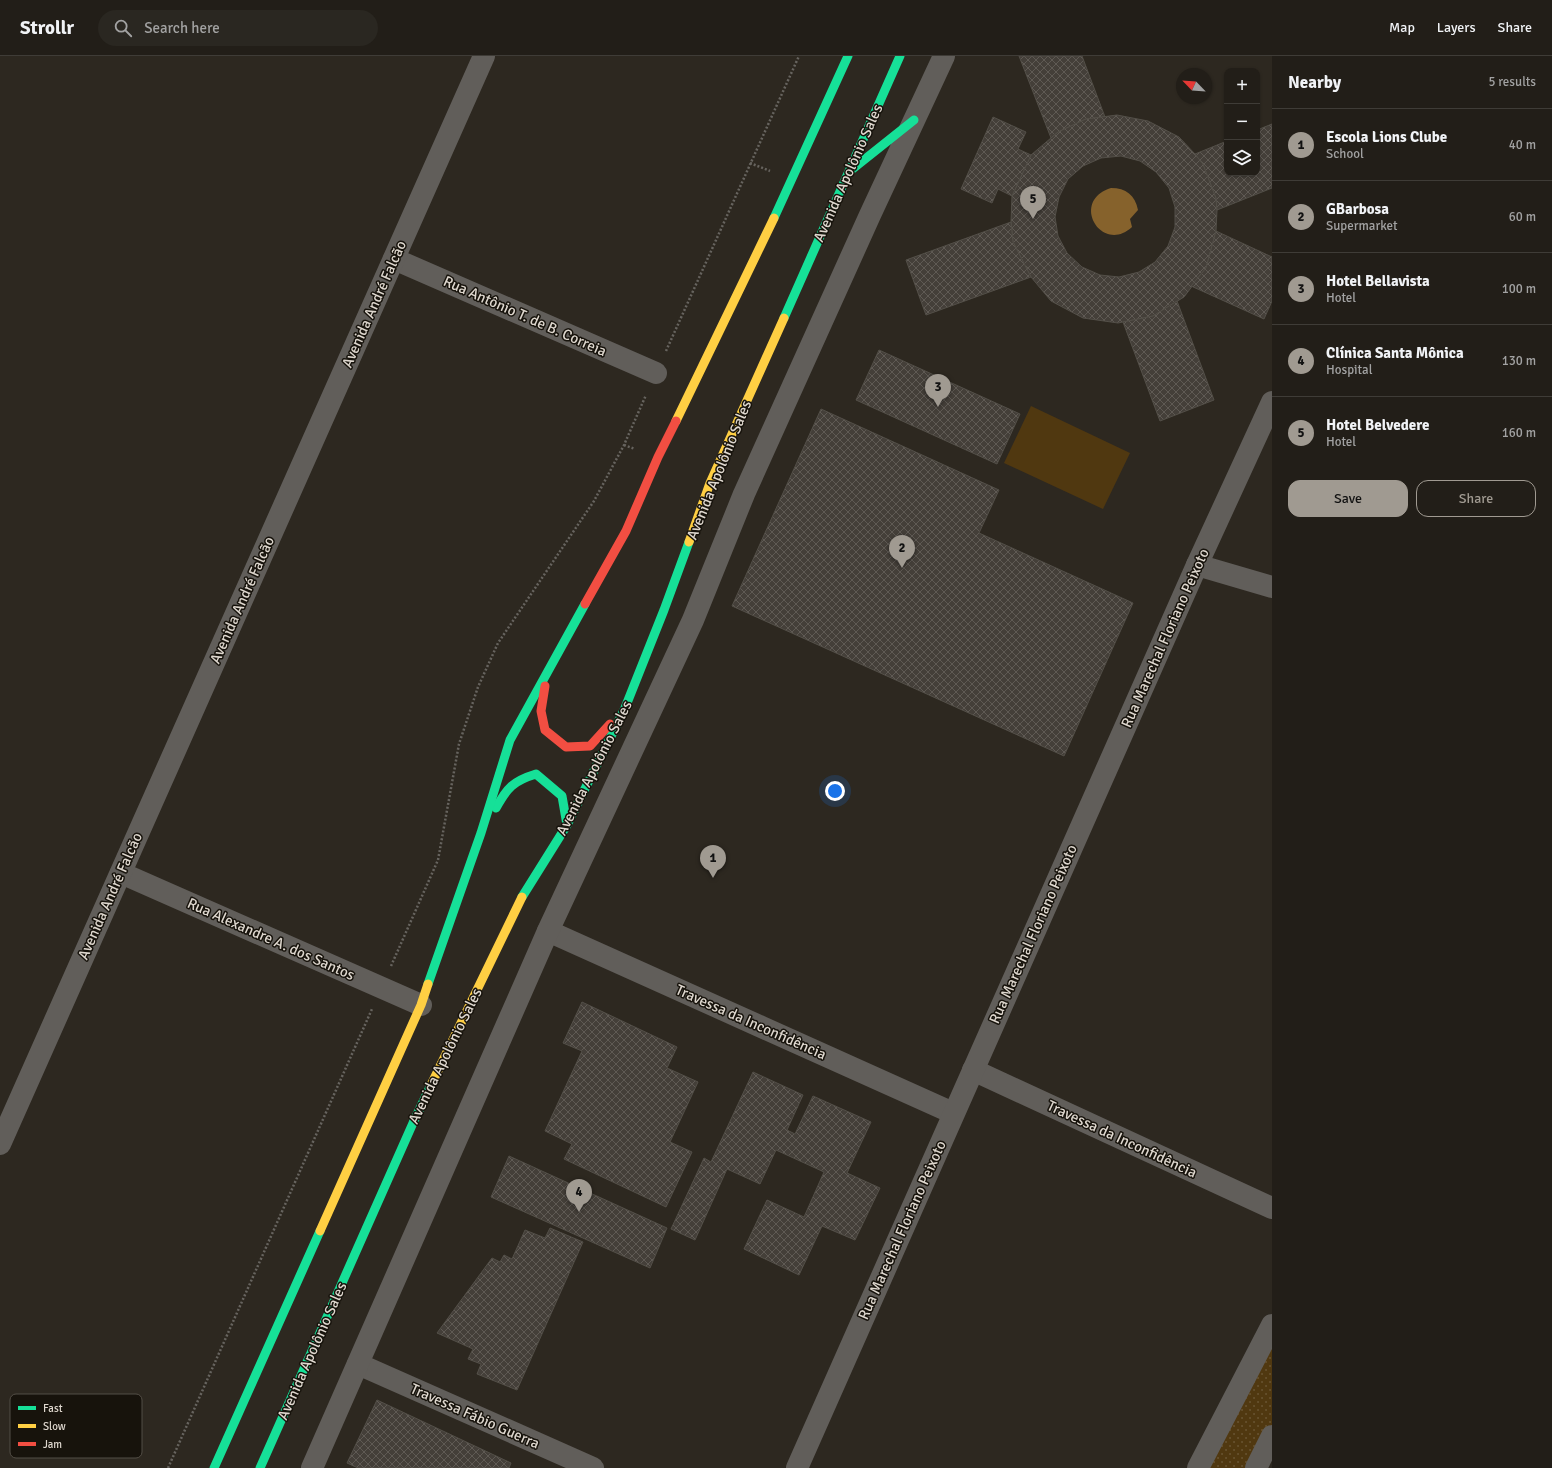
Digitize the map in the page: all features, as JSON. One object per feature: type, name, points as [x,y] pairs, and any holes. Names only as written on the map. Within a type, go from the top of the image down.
[{"type":"street","name":"Avenida André Falcão","points":[[0,1144],[484,56]]},
{"type":"street","points":[[214,1468],[420,1005],[481,833],[510,740],[626,531],[658,457],[793,179],[848,56]]},
{"type":"street","name":"Avenida Apolônio Sales","points":[[260,1468],[417,1116],[518,904],[567,825],[625,708],[664,610],[710,484],[900,56]]},
{"type":"street","name":"Avenida Apolônio Sales","points":[[312,1468],[548,931],[692,620],[744,494],[866,222],[944,56]]},
{"type":"street","points":[[848,173],[914,120]]},
{"type":"street","name":"Rua Antônio T. de B. Correia","points":[[394,258],[656,372]]},
{"type":"street","name":"Rua Marechal Floriano Peixoto","points":[[797,1468],[1197,565],[1272,402]]},
{"type":"street","points":[[1197,565],[1272,586]]},
{"type":"street","points":[[664,610],[692,620]]},
{"type":"street","points":[[548,673],[540,711],[545,730],[566,747],[590,746],[625,708]]},
{"type":"street","points":[[481,833],[508,787],[520,778],[536,774],[562,796],[567,825]]},
{"type":"street","name":"Rua Alexandre A. dos Santos","points":[[121,873],[420,1005]]},
{"type":"street","name":"Travessa da Inconfidência","points":[[548,931],[953,1113]]},
{"type":"street","name":"Travessa da Inconfidência","points":[[973,1070],[1272,1208]]},
{"type":"street","points":[[1199,1467],[1270,1330]]},
{"type":"street","name":"Travessa Fábio Guerra","points":[[358,1364],[593,1468]]},
{"type":"street","points":[[1256,1468],[1272,1436]]},
{"type":"shaded area","points":[[1111,188],[1121,189],[1129,193],[1137,205],[1138,210],[1130,219],[1132,227],[1121,234],[1110,235],[1101,230],[1094,223],[1091,213],[1092,204],[1099,195]]},
{"type":"shaded area","points":[[1031,406],[1130,453],[1103,509],[1004,463]]},
{"type":"shaded area","points":[[1272,1345],[1272,1429],[1252,1468],[1209,1468]]},
{"type":"building","points":[[1019,56],[1082,56],[1105,117],[1086,119],[1058,132],[1051,138]]},
{"type":"building","points":[[1117,115],[1148,121],[1179,137],[1203,164],[1216,198],[1216,231],[1206,268],[1184,297],[1153,316],[1118,323],[1083,318],[1051,301],[1031,277],[1013,242],[1011,222],[1012,196],[1031,155],[1058,132],[1086,119]],"holes":[[[1121,156],[1140,161],[1156,172],[1169,188],[1175,207],[1175,227],[1168,246],[1155,262],[1139,272],[1119,277],[1100,275],[1082,267],[1067,253],[1058,236],[1055,217],[1059,197],[1068,179],[1083,166],[1101,158]]]},
{"type":"building","points":[[993,117],[1026,132],[1018,149],[1031,155],[1012,196],[998,189],[992,203],[961,189]]},
{"type":"building","points":[[1272,124],[1272,188],[1217,210],[1216,198],[1203,164],[1195,154],[1224,142],[1224,176],[1260,176],[1260,129]]},
{"type":"building","points":[[1011,222],[1013,242],[1031,277],[926,315],[906,260]]},
{"type":"building","points":[[1216,231],[1272,257],[1272,301],[1264,319],[1191,286],[1206,268]]},
{"type":"building","points":[[1177,301],[1214,400],[1160,421],[1123,322],[1153,316]]},
{"type":"building","points":[[879,350],[1020,414],[997,464],[856,400]]},
{"type":"building","points":[[821,409],[999,490],[979,533],[1133,603],[1064,756],[732,606]]},
{"type":"building","points":[[582,1002],[677,1047],[667,1068],[698,1082],[670,1142],[692,1152],[666,1207],[564,1159],[572,1144],[545,1131],[582,1051],[563,1043]]},
{"type":"building","points":[[753,1072],[803,1095],[787,1130],[795,1134],[813,1096],[871,1122],[847,1173],[880,1188],[855,1240],[822,1226],[799,1275],[744,1249],[767,1200],[804,1217],[824,1172],[776,1150],[760,1184],[727,1169],[695,1240],[671,1229],[704,1158],[711,1162]]},
{"type":"building","points":[[509,1156],[667,1228],[650,1268],[491,1197]]},
{"type":"building","points":[[550,1228],[583,1242],[517,1390],[477,1374],[481,1364],[468,1359],[473,1349],[437,1333],[492,1258],[500,1262],[504,1255],[512,1259],[525,1230],[545,1238]]},
{"type":"building","points":[[377,1400],[511,1463],[509,1468],[358,1468],[347,1463]]},
{"type":"traffic: fast","points":[[774,218],[848,56]]},
{"type":"traffic: fast","points":[[784,318],[900,56]]},
{"type":"traffic: fast","points":[[850,171],[914,120]]},
{"type":"traffic: fast","points":[[522,897],[567,825],[625,708],[689,542]]},
{"type":"traffic: fast","points":[[428,984],[481,833],[510,740],[585,604]]},
{"type":"traffic: fast","points":[[496,808],[507,790],[522,779],[536,774],[562,796],[567,825]]},
{"type":"traffic: fast","points":[[260,1468],[431,1085]]},
{"type":"traffic: fast","points":[[214,1468],[320,1231]]},
{"type":"traffic: slow","points":[[676,421],[774,218]]},
{"type":"traffic: slow","points":[[689,542],[710,483],[784,318]]},
{"type":"traffic: slow","points":[[431,1085],[522,897]]},
{"type":"traffic: slow","points":[[320,1231],[421,1005],[428,984]]},
{"type":"traffic: jam","points":[[585,604],[626,531],[658,457],[676,421]]},
{"type":"traffic: jam","points":[[545,686],[541,711],[545,730],[566,747],[590,746],[610,724]]},
{"type":"place","name":"Hotel Belvedere","points":[[1033,219]]},
{"type":"place","name":"Hotel Bellavista","points":[[938,407]]},
{"type":"place","name":"GBarbosa","points":[[902,568]]},
{"type":"place","name":"Escola Lions Clube","points":[[713,878]]},
{"type":"place","name":"Clínica Santa Mônica","points":[[579,1212]]}]
